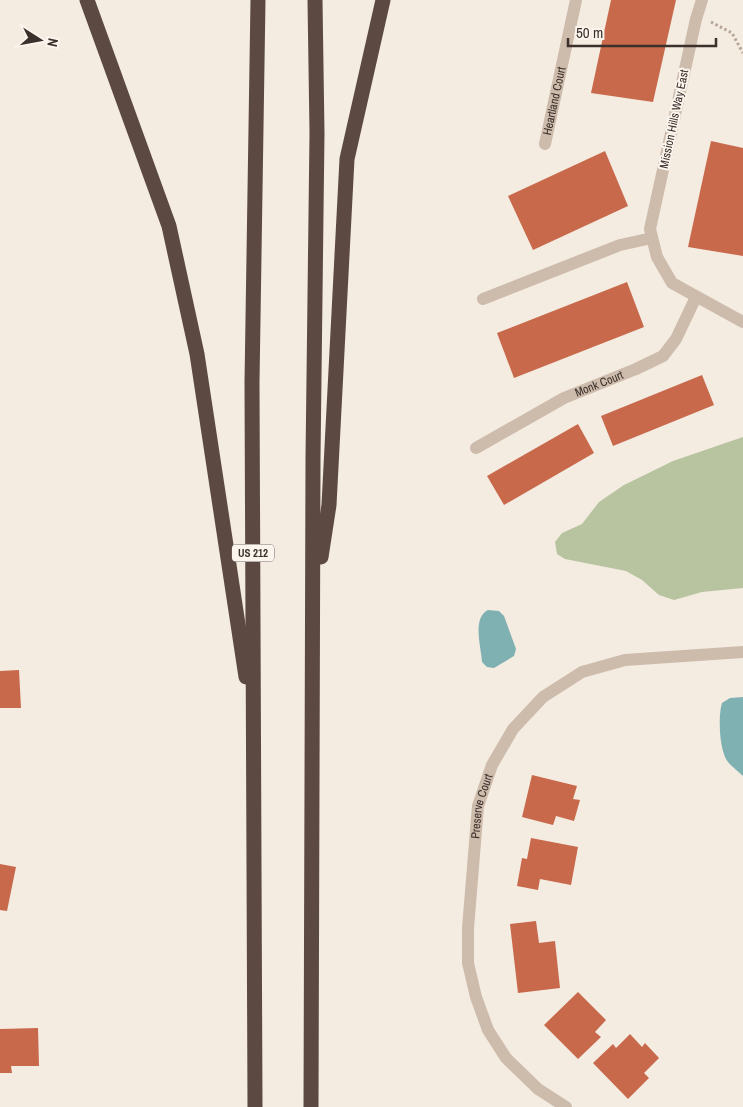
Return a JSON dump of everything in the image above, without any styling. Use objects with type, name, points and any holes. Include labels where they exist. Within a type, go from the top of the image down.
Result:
[{"type":"highway","points":[[88,0],[169,226],[197,354],[254,730]]},
{"type":"highway","name":"US 212","points":[[255,1107],[252,383],[258,0]]},
{"type":"highway","points":[[311,1107],[317,133],[315,0]]},
{"type":"highway","points":[[313,603],[329,504],[347,159],[383,0]]},
{"type":"street","name":"Heartland Court","points":[[545,144],[576,0]]},
{"type":"street","name":"Mission Hills Way East","points":[[702,0],[696,19],[650,229],[656,257],[672,283],[743,322]]},
{"type":"street","points":[[483,299],[620,245],[652,238]]},
{"type":"street","name":"Monk Court","points":[[476,448],[564,398],[663,356],[676,339],[696,297]]},
{"type":"street","name":"Preserve Court","points":[[566,1107],[538,1089],[506,1058],[488,1030],[476,997],[468,963],[468,928],[478,806],[492,765],[514,729],[543,697],[582,672],[625,660],[743,652]]},
{"type":"path","points":[[696,19],[715,24],[732,33],[743,53]]},
{"type":"green space","points":[[743,437],[743,588],[702,592],[674,600],[659,595],[642,580],[626,571],[565,559],[557,554],[555,542],[562,533],[582,524],[599,502],[624,485],[673,461]]},
{"type":"water","points":[[488,610],[499,611],[504,616],[516,649],[514,656],[494,668],[487,667],[482,662],[479,641],[480,619]]},
{"type":"water","points":[[743,697],[743,776],[725,757],[721,742],[720,724],[722,703],[730,698]]},
{"type":"building","points":[[611,0],[676,0],[653,102],[591,93]]},
{"type":"building","points":[[711,141],[743,148],[743,256],[688,247]]},
{"type":"building","points":[[605,151],[628,206],[533,250],[508,196]]},
{"type":"building","points":[[627,282],[644,327],[514,378],[497,333]]},
{"type":"building","points":[[702,375],[714,405],[613,446],[601,416]]},
{"type":"building","points":[[578,424],[594,453],[504,505],[487,476]]},
{"type":"building","points":[[19,670],[21,708],[0,708],[0,671]]},
{"type":"building","points":[[532,775],[577,786],[573,799],[580,800],[574,821],[556,816],[553,825],[522,817]]},
{"type":"building","points":[[531,838],[578,847],[571,885],[540,879],[538,890],[517,886],[522,858],[527,859]]},
{"type":"building","points":[[0,864],[16,867],[7,911],[0,910]]},
{"type":"building","points":[[536,921],[539,943],[555,941],[560,988],[518,993],[510,924]]},
{"type":"building","points":[[578,992],[606,1020],[595,1032],[601,1037],[578,1059],[544,1025]]},
{"type":"building","points":[[38,1028],[39,1066],[11,1066],[12,1073],[0,1073],[0,1029]]},
{"type":"building","points":[[630,1034],[642,1047],[645,1043],[659,1058],[644,1073],[649,1078],[628,1099],[593,1063],[613,1044],[616,1048]]}]
